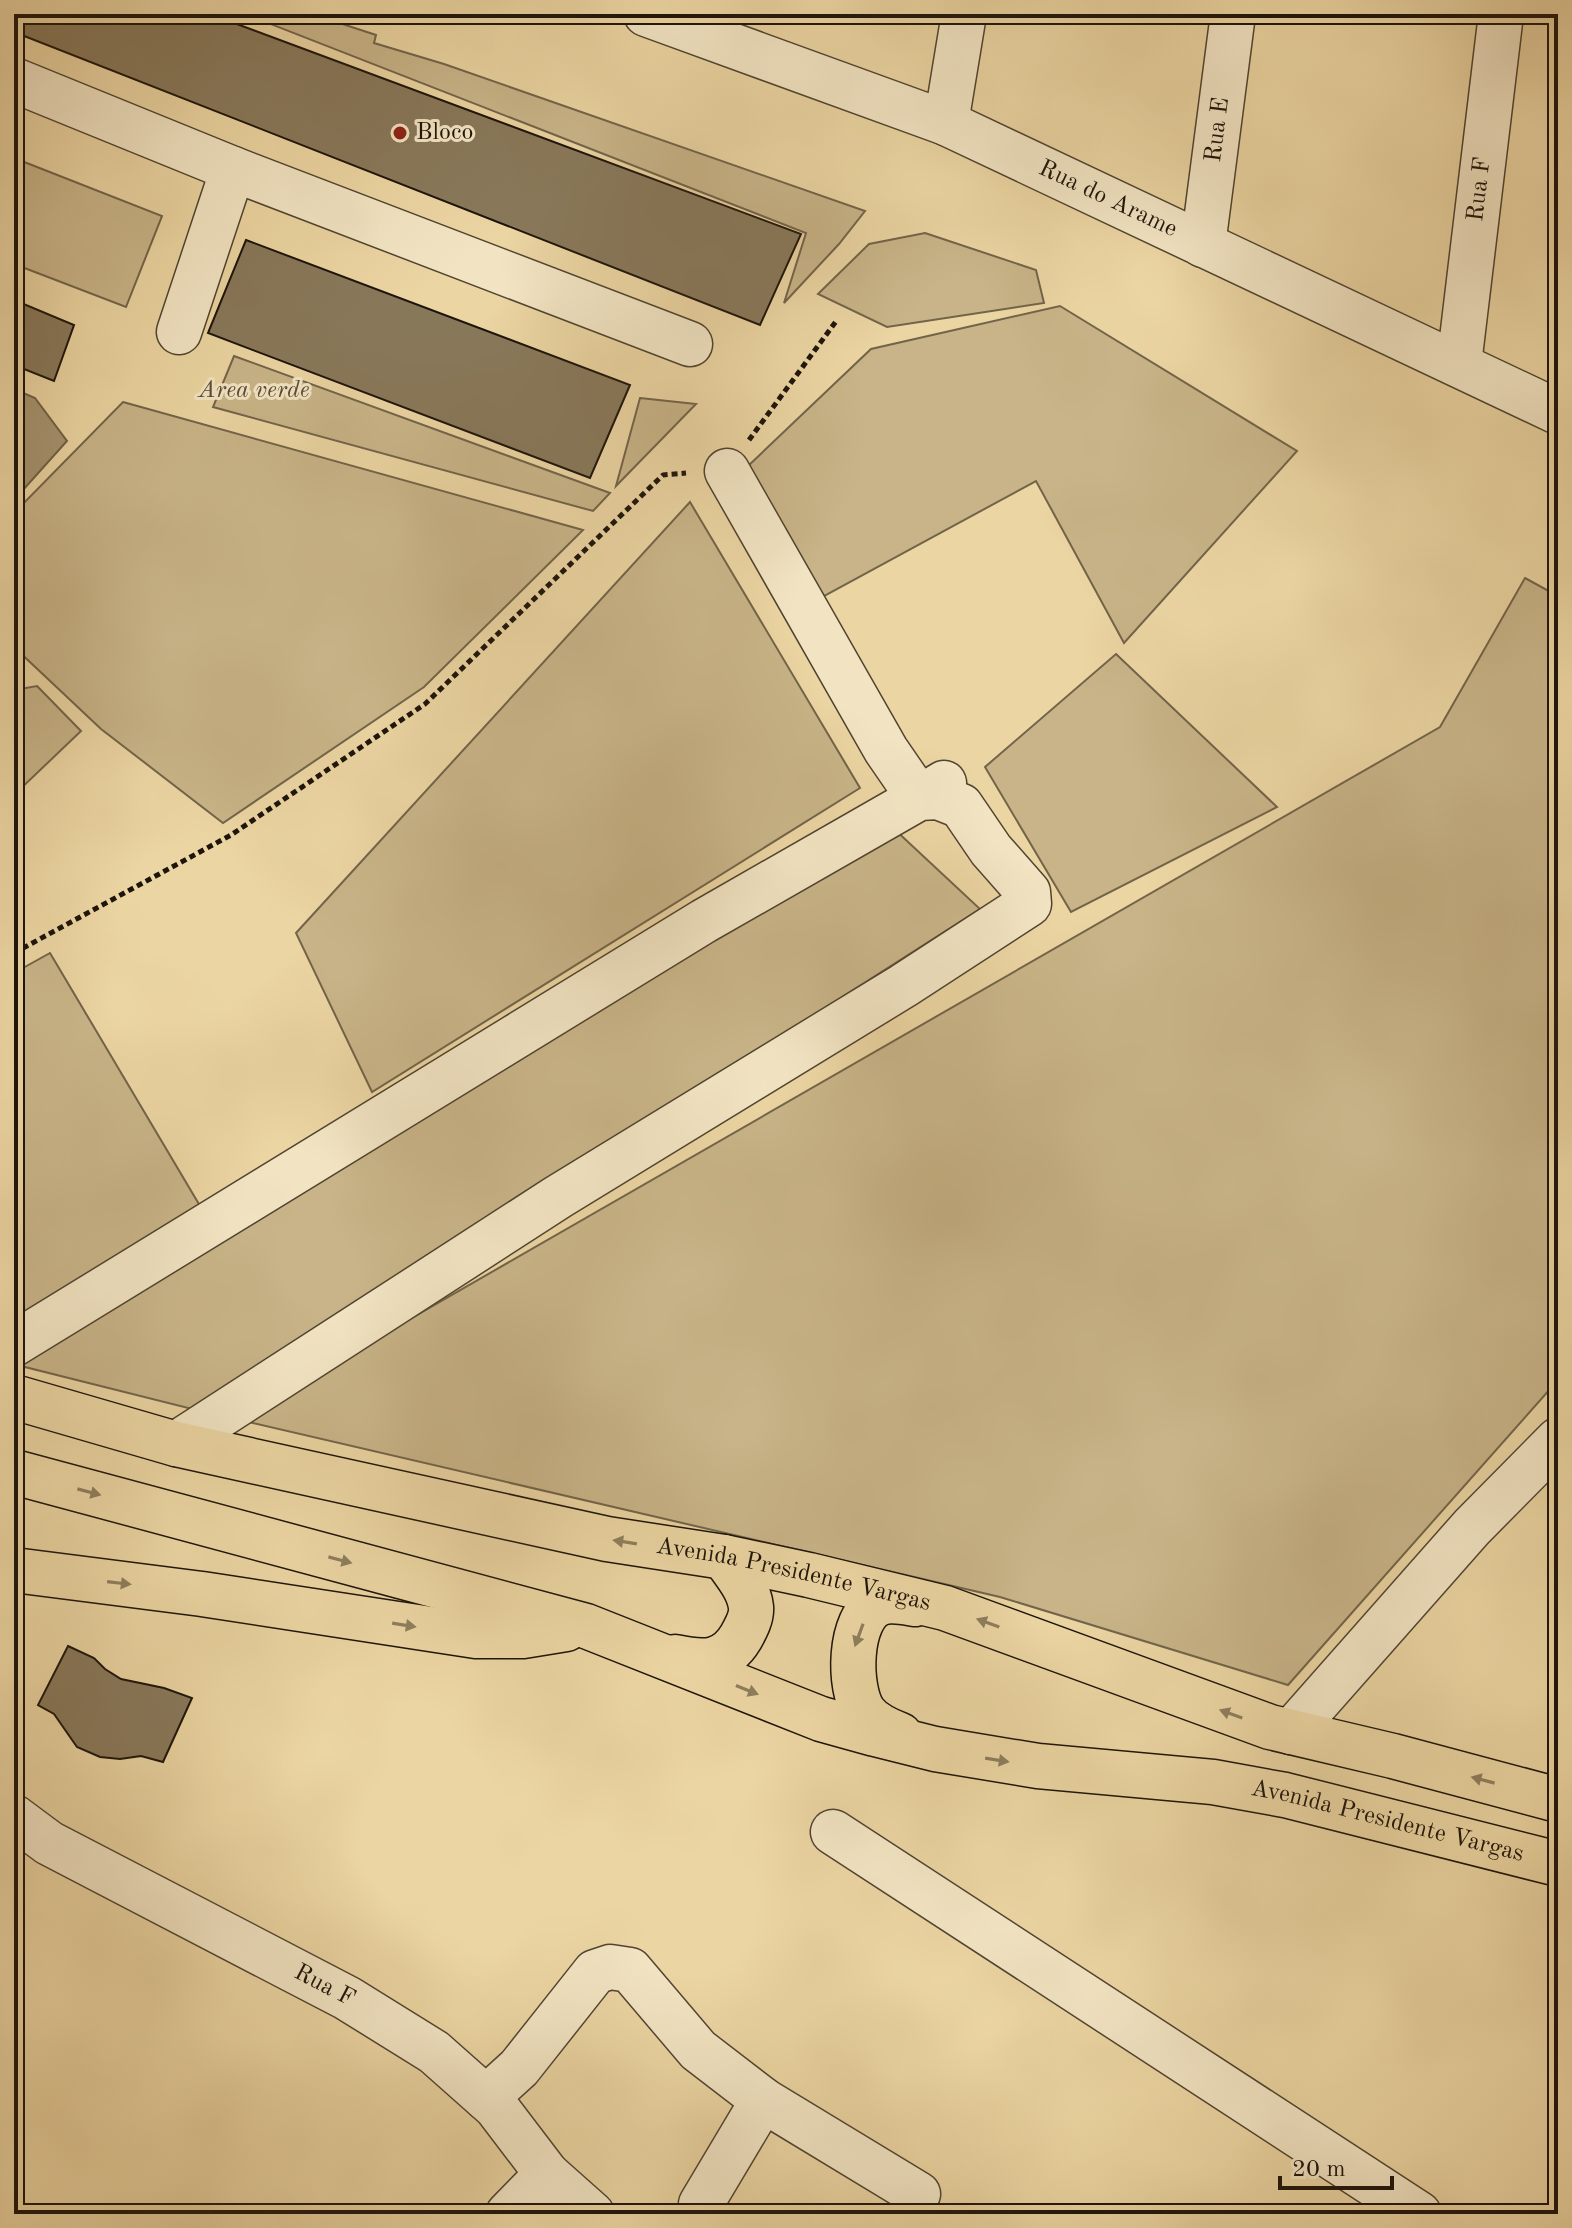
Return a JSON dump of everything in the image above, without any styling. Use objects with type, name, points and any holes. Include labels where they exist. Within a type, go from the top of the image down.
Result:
[{"type":"main road","name":"Avenida Presidente Vargas","points":[[14,1397],[176,1444],[607,1539],[724,1557],[945,1608],[1270,1727],[1558,1800]]},
{"type":"main road","name":"Avenida Presidente Vargas","points":[[14,1472],[586,1626],[821,1719],[935,1749],[1038,1766],[1213,1782],[1285,1795],[1558,1864]]},
{"type":"main road","points":[[649,1651],[693,1661],[716,1659],[732,1652],[747,1626],[752,1609],[745,1587],[724,1557]]},
{"type":"main road","points":[[14,1570],[202,1594],[476,1636],[523,1636],[586,1626]]},
{"type":"main road","points":[[935,1749],[882,1728],[865,1714],[855,1694],[852,1669],[860,1628],[870,1610],[879,1603],[897,1601],[945,1608]]},
{"type":"street","points":[[946,123],[964,14]]},
{"type":"street","name":"Rua E","points":[[1203,245],[1233,14]]},
{"type":"street","name":"Rua F","points":[[1459,364],[1501,14]]},
{"type":"street","name":"Rua do Arame","points":[[670,18],[946,123],[1558,412]]},
{"type":"street","points":[[14,80],[233,169],[690,344]]},
{"type":"street","points":[[179,332],[233,169]]},
{"type":"street","points":[[727,471],[886,750],[919,798]]},
{"type":"street","points":[[14,1344],[704,921],[919,798],[938,797],[961,806],[991,850],[1028,892],[1029,904],[903,986],[558,1197],[176,1444]]},
{"type":"street","points":[[1291,1732],[1472,1527],[1558,1440]]},
{"type":"street","name":"Rua F","points":[[14,1817],[49,1843],[347,1998],[434,2052],[496,2107],[547,2174],[592,2214]]},
{"type":"street","points":[[833,1832],[1419,2214]]},
{"type":"street","points":[[486,2098],[519,2068],[595,1972],[610,1967],[630,1970],[698,2050],[763,2100],[918,2194]]},
{"type":"street","points":[[701,2204],[763,2100]]},
{"type":"street","points":[[508,2214],[547,2174]]},
{"type":"path","points":[[14,953],[231,835],[425,704],[663,475],[727,471],[837,320]]},
{"type":"green space","points":[[245,14],[312,14],[376,35],[374,43],[444,64],[865,211],[784,303],[806,233]]},
{"type":"green space","points":[[14,158],[162,216],[126,307],[14,264]]},
{"type":"green space","points":[[925,233],[1036,270],[1044,303],[887,327],[818,294],[869,244]]},
{"type":"green space","points":[[1060,306],[1297,451],[1124,643],[1036,481],[817,600],[747,467],[871,349]]},
{"type":"green space","name":"Area verde","points":[[234,356],[610,493],[593,511],[213,407]]},
{"type":"green space","points":[[640,398],[696,404],[616,486]]},
{"type":"green space","points":[[123,402],[583,530],[424,687],[223,823],[101,729],[14,647],[14,513]]},
{"type":"green space","points":[[690,502],[860,788],[372,1092],[296,933]]},
{"type":"green space","points":[[1525,578],[1558,596],[1558,1380],[1288,1685],[1000,1597],[236,1419],[1440,727]]},
{"type":"green space","points":[[1116,654],[1277,807],[1071,912],[985,767]]},
{"type":"green space","points":[[37,686],[81,731],[14,795],[14,690]]},
{"type":"green space","points":[[892,827],[980,909],[196,1410],[17,1365]]},
{"type":"green space","points":[[50,953],[203,1211],[14,1323],[14,973]]},
{"type":"shaded area","points":[[14,389],[35,398],[67,441],[23,490],[14,480]]},
{"type":"building","name":"Bloco","points":[[14,14],[210,14],[801,234],[760,325],[14,32]]},
{"type":"building","points":[[246,240],[630,385],[590,478],[208,333]]},
{"type":"building","points":[[14,300],[74,325],[54,381],[14,365]]},
{"type":"building","points":[[68,1646],[94,1658],[121,1679],[164,1688],[192,1698],[163,1762],[141,1756],[120,1759],[100,1757],[77,1747],[54,1714],[38,1705]]},
{"type":"place","name":"Bloco","points":[[400,133]]}]
